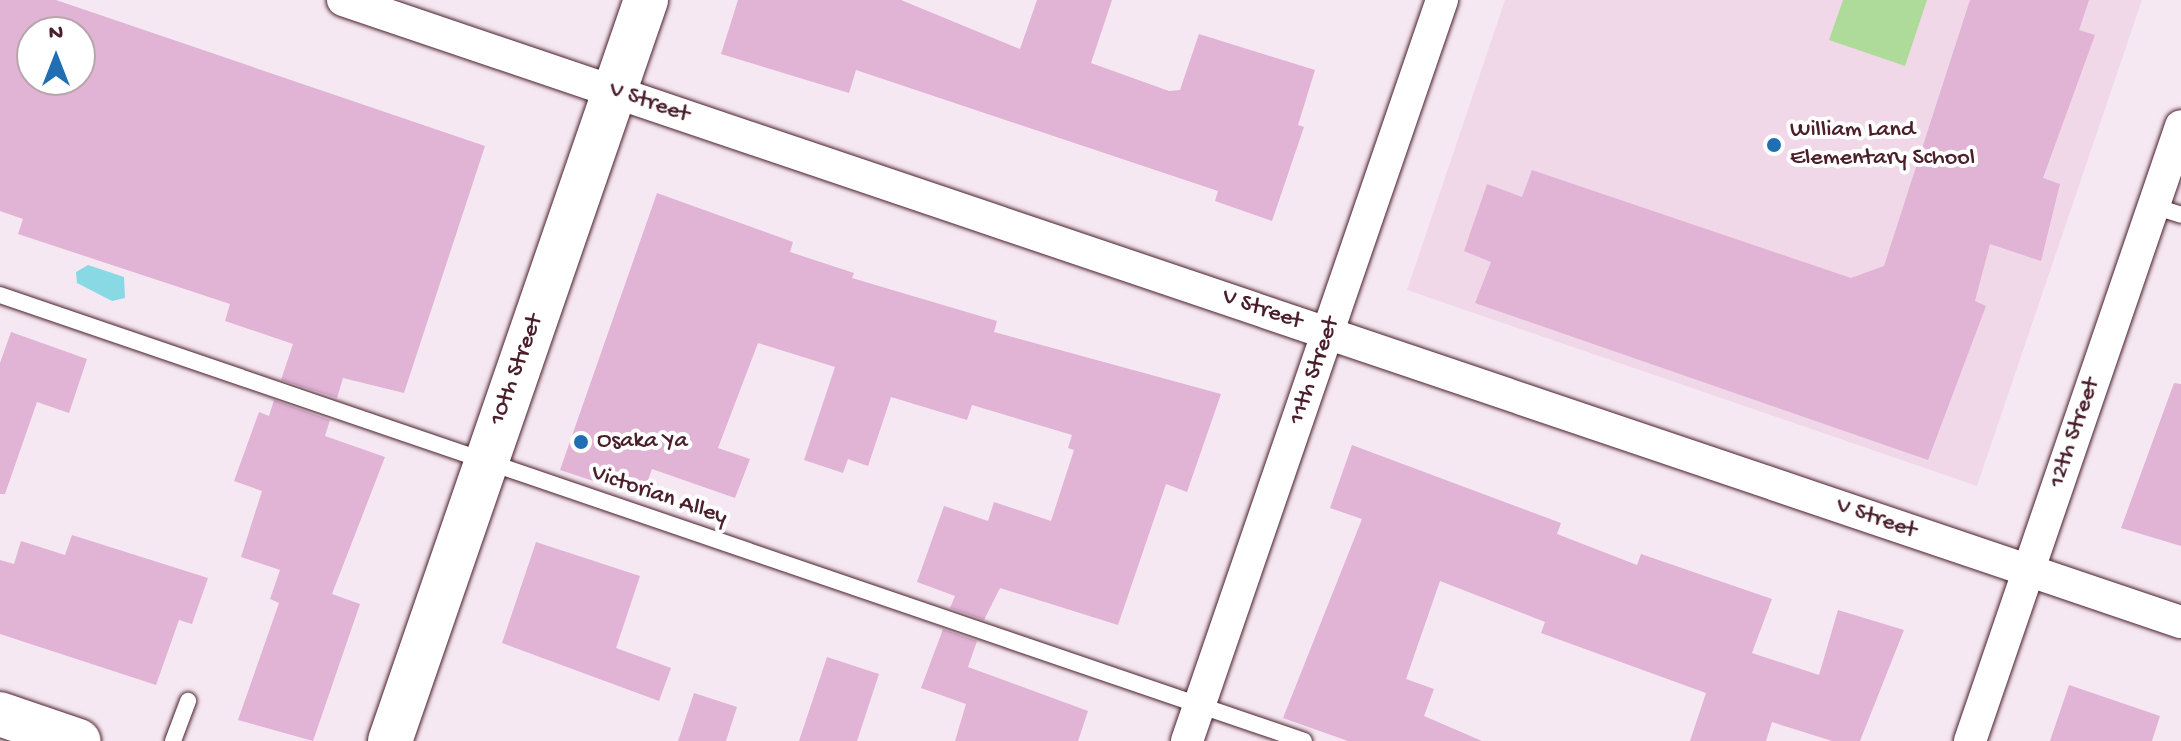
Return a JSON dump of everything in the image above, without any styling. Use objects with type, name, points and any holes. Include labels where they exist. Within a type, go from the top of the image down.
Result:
[{"type":"street","name":"V Street","points":[[343,0],[2181,622]]},
{"type":"street","name":"10th Street","points":[[390,741],[646,0]]},
{"type":"street","name":"11th Street","points":[[1187,741],[1442,0]]},
{"type":"street","name":"12th Street","points":[[1970,741],[2028,570],[2167,211],[2181,126]]},
{"type":"street","points":[[0,714],[79,741]]},
{"type":"lane","name":"Victorian Alley","points":[[0,295],[1304,741]]},
{"type":"lane","points":[[173,741],[188,701]]},
{"type":"shaded area","name":"William Land Elementary School","points":[[1505,0],[2142,0],[1977,486],[1407,290]]},
{"type":"green space","points":[[1843,0],[1927,0],[1905,66],[1829,40]]},
{"type":"water","points":[[88,265],[124,277],[125,298],[112,301],[77,283],[76,272]]},
{"type":"building","points":[[0,0],[56,0],[485,146],[404,393],[343,378],[337,398],[281,380],[293,344],[225,321],[230,304],[18,234],[23,219],[0,211]]},
{"type":"building","points":[[738,0],[901,0],[1020,49],[1037,0],[1112,0],[1091,63],[1169,91],[1180,90],[1199,34],[1315,70],[1298,125],[1304,127],[1272,221],[1215,201],[1218,191],[856,70],[849,93],[721,54]]},
{"type":"building","points":[[1970,0],[2089,0],[2079,30],[2095,35],[2043,178],[2060,184],[2041,261],[1990,244],[1975,301],[1986,306],[1928,460],[1475,303],[1491,262],[1464,251],[1487,184],[1522,197],[1532,170],[1851,278],[1884,266]]},
{"type":"building","points":[[657,193],[793,242],[790,252],[854,273],[852,278],[997,321],[994,332],[1221,394],[1187,492],[1166,484],[1118,625],[1000,588],[984,620],[950,608],[955,596],[917,582],[944,506],[988,521],[994,502],[1051,521],[1074,450],[1068,448],[1072,435],[972,405],[967,420],[891,397],[868,466],[848,459],[843,473],[804,460],[835,367],[758,343],[718,448],[750,459],[735,498],[652,469],[642,497],[560,470]]},
{"type":"building","points":[[11,332],[87,359],[69,413],[37,402],[5,494],[0,494],[0,363]]},
{"type":"building","points":[[2174,383],[2181,384],[2181,546],[2121,528]]},
{"type":"building","points":[[274,400],[330,420],[325,436],[385,457],[332,594],[360,604],[313,741],[238,720],[279,603],[270,599],[280,570],[241,557],[262,491],[234,481],[259,412],[269,416]]},
{"type":"building","points":[[1352,445],[1561,523],[1557,534],[1637,565],[1641,554],[1772,599],[1752,653],[1819,675],[1838,610],[1904,630],[1860,741],[1832,741],[1772,722],[1766,741],[1690,741],[1706,693],[1541,633],[1545,622],[1440,581],[1406,679],[1434,689],[1424,716],[1482,741],[1348,741],[1283,718],[1362,519],[1330,508]]},
{"type":"building","points":[[72,535],[208,578],[192,624],[179,620],[156,685],[0,634],[0,560],[14,564],[21,541],[65,555]]},
{"type":"building","points":[[536,542],[640,576],[616,648],[671,668],[659,701],[502,643]]},
{"type":"building","points":[[943,629],[977,641],[968,667],[1088,711],[1078,741],[955,741],[966,704],[921,688]]},
{"type":"building","points":[[827,657],[879,674],[857,741],[799,741]]},
{"type":"building","points":[[2069,685],[2160,716],[2152,741],[2050,741]]},
{"type":"building","points":[[694,693],[737,707],[726,741],[678,741]]},
{"type":"place","name":"William Land Elementary School","points":[[1774,145]]},
{"type":"place","name":"Osaka Ya","points":[[581,442]]}]
